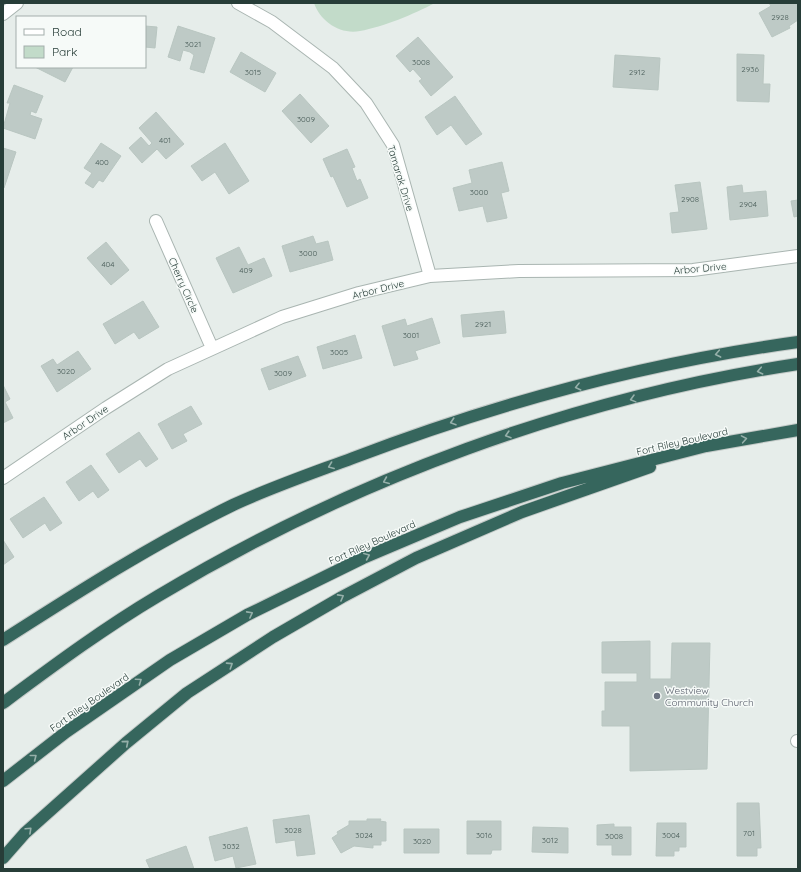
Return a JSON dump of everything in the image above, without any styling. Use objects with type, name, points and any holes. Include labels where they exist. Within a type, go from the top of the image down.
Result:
[{"type":"highway","points":[[3,640],[116,568],[234,505],[405,438],[503,405],[665,364],[733,351],[798,342]]},
{"type":"highway","points":[[3,703],[48,670],[157,596],[326,506],[406,472],[502,436],[585,411],[658,392],[766,369],[798,364]]},
{"type":"highway","name":"Fort Riley Boulevard","points":[[3,781],[66,732],[170,660],[247,615],[363,558],[460,517],[562,483],[706,446],[798,430]]},
{"type":"highway","points":[[3,858],[31,828],[126,743],[187,693],[273,637],[342,597],[416,558],[522,512],[607,484],[706,446]]},
{"type":"street","points":[[3,14],[17,3]]},
{"type":"street","name":"Tamarak Drive","points":[[238,3],[272,22],[333,68],[366,104],[393,145],[430,276]]},
{"type":"street","name":"Cherry Circle","points":[[156,221],[212,348]]},
{"type":"street","name":"Arbor Drive","points":[[3,478],[106,408],[168,369],[282,317],[359,293],[430,276],[519,271],[693,270],[798,256]]},
{"type":"green space","points":[[314,3],[435,3],[408,16],[369,29],[353,32],[338,29],[326,21],[317,10]]},
{"type":"building","points":[[769,3],[798,3],[798,20],[789,26],[790,28],[772,37],[759,13],[771,6]]},
{"type":"building","points":[[146,26],[157,27],[155,48],[146,47]]},
{"type":"building","points":[[178,26],[215,38],[204,73],[190,69],[194,55],[190,52],[183,50],[180,61],[168,57]]},
{"type":"building","points":[[418,37],[453,77],[431,96],[419,81],[422,79],[413,69],[410,72],[396,56]]},
{"type":"building","points":[[241,52],[276,73],[265,92],[230,72]]},
{"type":"building","points":[[737,54],[764,55],[763,84],[770,84],[769,102],[737,101]]},
{"type":"building","points":[[615,55],[660,58],[658,90],[613,87]]},
{"type":"building","points":[[37,68],[72,68],[65,82]]},
{"type":"building","points":[[14,85],[43,96],[36,113],[31,111],[30,115],[42,119],[35,139],[3,128],[10,103],[7,103]]},
{"type":"building","points":[[300,94],[329,126],[311,143],[282,111]]},
{"type":"building","points":[[455,96],[482,134],[466,145],[451,125],[437,135],[425,117]]},
{"type":"building","points":[[156,112],[184,144],[166,159],[157,149],[142,163],[129,148],[141,137],[149,146],[152,143],[139,128]]},
{"type":"building","points":[[101,143],[121,156],[103,182],[99,180],[93,188],[85,183],[92,173],[84,168]]},
{"type":"building","points":[[225,143],[249,181],[229,194],[215,172],[202,181],[191,166]]},
{"type":"building","points":[[3,148],[16,152],[4,188],[3,187]]},
{"type":"building","points":[[347,149],[355,167],[352,168],[357,181],[360,179],[368,198],[347,207],[333,176],[331,177],[323,159]]},
{"type":"building","points":[[502,162],[509,191],[501,193],[507,218],[487,222],[483,206],[459,211],[453,188],[472,183],[469,170]]},
{"type":"building","points":[[700,182],[707,229],[672,233],[670,213],[679,212],[675,185]]},
{"type":"building","points":[[742,185],[743,193],[766,191],[768,216],[730,220],[727,187]]},
{"type":"building","points":[[798,200],[798,216],[794,217],[791,201]]},
{"type":"building","points":[[313,236],[316,244],[328,241],[333,260],[290,272],[282,246]]},
{"type":"building","points":[[106,242],[129,270],[111,285],[87,258]]},
{"type":"building","points":[[239,247],[248,265],[264,258],[272,276],[233,293],[216,258]]},
{"type":"building","points":[[143,301],[159,327],[139,339],[134,332],[115,344],[103,324]]},
{"type":"building","points":[[504,311],[506,333],[463,337],[461,315]]},
{"type":"building","points":[[432,318],[440,343],[415,351],[418,359],[394,366],[382,326],[405,319],[407,326]]},
{"type":"building","points":[[355,335],[362,358],[323,369],[317,347]]},
{"type":"building","points":[[78,351],[91,369],[57,392],[41,366],[53,359],[57,365]]},
{"type":"building","points":[[298,356],[306,376],[269,390],[261,369]]},
{"type":"building","points":[[3,385],[10,399],[5,402],[13,418],[3,423]]},
{"type":"building","points":[[191,406],[202,424],[183,434],[187,441],[172,449],[158,424]]},
{"type":"building","points":[[139,432],[158,459],[146,467],[140,459],[119,473],[106,454]]},
{"type":"building","points":[[91,465],[109,490],[98,498],[93,491],[79,501],[66,482]]},
{"type":"building","points":[[44,497],[62,523],[50,531],[45,523],[23,538],[10,519]]},
{"type":"building","points":[[3,540],[14,557],[3,565]]},
{"type":"building","name":"Westview Community Church","points":[[650,641],[650,679],[671,679],[672,643],[710,643],[707,769],[630,771],[630,726],[602,726],[602,711],[605,711],[605,682],[637,682],[637,673],[602,673],[602,642]]},
{"type":"building","points":[[737,803],[759,803],[761,848],[757,848],[757,856],[737,856]]},
{"type":"building","points":[[309,815],[315,854],[297,856],[295,840],[276,843],[273,820]]},
{"type":"building","points":[[367,819],[381,819],[380,821],[386,822],[386,841],[381,841],[381,845],[373,845],[373,848],[354,846],[341,853],[332,838],[338,834],[337,832],[349,825],[349,821],[367,821]]},
{"type":"building","points":[[467,821],[501,821],[501,850],[492,850],[491,854],[467,854]]},
{"type":"building","points":[[657,823],[686,823],[686,847],[679,847],[679,851],[674,851],[674,856],[656,856]]},
{"type":"building","points":[[614,824],[614,827],[631,827],[631,855],[612,855],[612,845],[597,845],[597,825]]},
{"type":"building","points":[[247,827],[256,864],[236,868],[233,856],[215,861],[209,837]]},
{"type":"building","points":[[533,827],[568,828],[568,853],[532,852]]},
{"type":"building","points":[[404,829],[439,829],[439,853],[404,853]]},
{"type":"building","points":[[186,846],[194,869],[150,869],[146,860]]},
{"type":"place","name":"Westview Community Church","points":[[657,696]]}]
